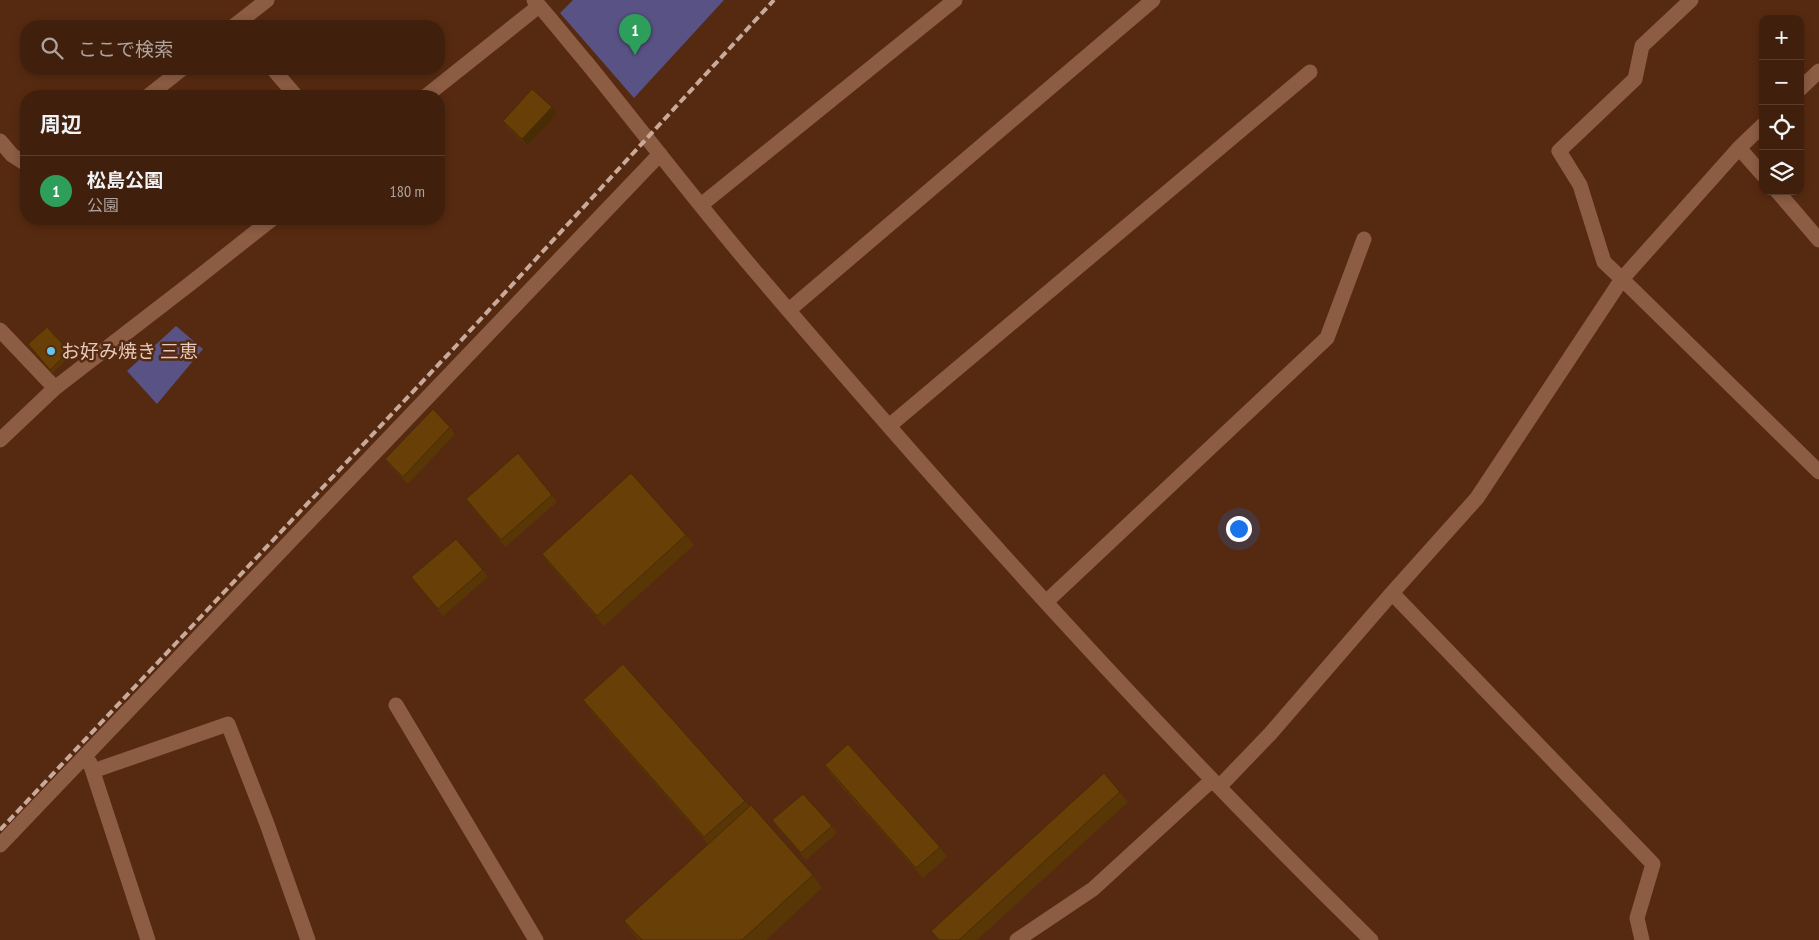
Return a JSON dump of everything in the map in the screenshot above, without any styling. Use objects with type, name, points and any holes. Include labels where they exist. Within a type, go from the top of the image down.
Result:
[{"type":"street","points":[[244,20],[267,0]]},
{"type":"street","points":[[701,205],[955,0]]},
{"type":"street","points":[[788,310],[1153,0]]},
{"type":"street","points":[[1691,0],[1642,46],[1635,79],[1559,151],[1580,185],[1604,262],[1819,472]]},
{"type":"street","points":[[433,90],[537,3],[788,310],[889,426],[1046,602],[1215,784],[1371,940]]},
{"type":"street","points":[[889,426],[1310,72]]},
{"type":"street","points":[[1804,85],[1819,72]]},
{"type":"street","points":[[156,90],[174,75]]},
{"type":"street","points":[[278,75],[291,90]]},
{"type":"street","points":[[1017,940],[1093,889],[1270,734],[1477,498],[1622,278],[1739,148],[1759,129]]},
{"type":"street","points":[[0,141],[12,155],[20,160]]},
{"type":"street","points":[[1739,148],[1759,170]]},
{"type":"street","points":[[0,844],[660,154]]},
{"type":"street","points":[[1780,195],[1819,240]]},
{"type":"street","points":[[0,440],[55,388],[265,225]]},
{"type":"street","points":[[1046,602],[1327,338],[1364,239]]},
{"type":"street","points":[[0,330],[55,388]]},
{"type":"street","points":[[1392,593],[1654,864],[1637,918],[1642,940]]},
{"type":"street","points":[[396,705],[536,940]]},
{"type":"street","points":[[93,771],[228,724],[267,824],[308,940]]},
{"type":"street","points":[[87,754],[148,940]]},
{"type":"shaded area","points":[[573,0],[724,0],[634,98],[560,13]]},
{"type":"shaded area","points":[[176,326],[203,349],[157,404],[127,371]]},
{"type":"building","points":[[532,89],[552,107],[522,139],[503,121]]},
{"type":"building","name":"お好み焼き 三恵","points":[[47,327],[69,351],[50,370],[28,344]]},
{"type":"building","points":[[433,409],[450,427],[403,477],[385,459]]},
{"type":"building","points":[[518,453],[552,495],[501,540],[466,499]]},
{"type":"building","points":[[631,473],[686,535],[597,616],[542,554]]},
{"type":"building","points":[[456,539],[483,570],[438,609],[411,577]]},
{"type":"building","points":[[623,664],[745,801],[704,837],[583,700]]},
{"type":"building","points":[[848,744],[940,847],[916,868],[825,765]]},
{"type":"building","points":[[1104,773],[1120,792],[959,940],[939,940],[931,931]]},
{"type":"building","points":[[803,794],[832,826],[801,853],[772,820]]},
{"type":"building","points":[[751,805],[813,875],[742,940],[642,940],[624,921]]},
{"type":"railway","points":[[0,830],[455,347],[774,0]]},
{"type":"place","name":"松島公園","points":[[635,55]]},
{"type":"place","name":"お好み焼き 三恵","points":[[51,351]]}]
